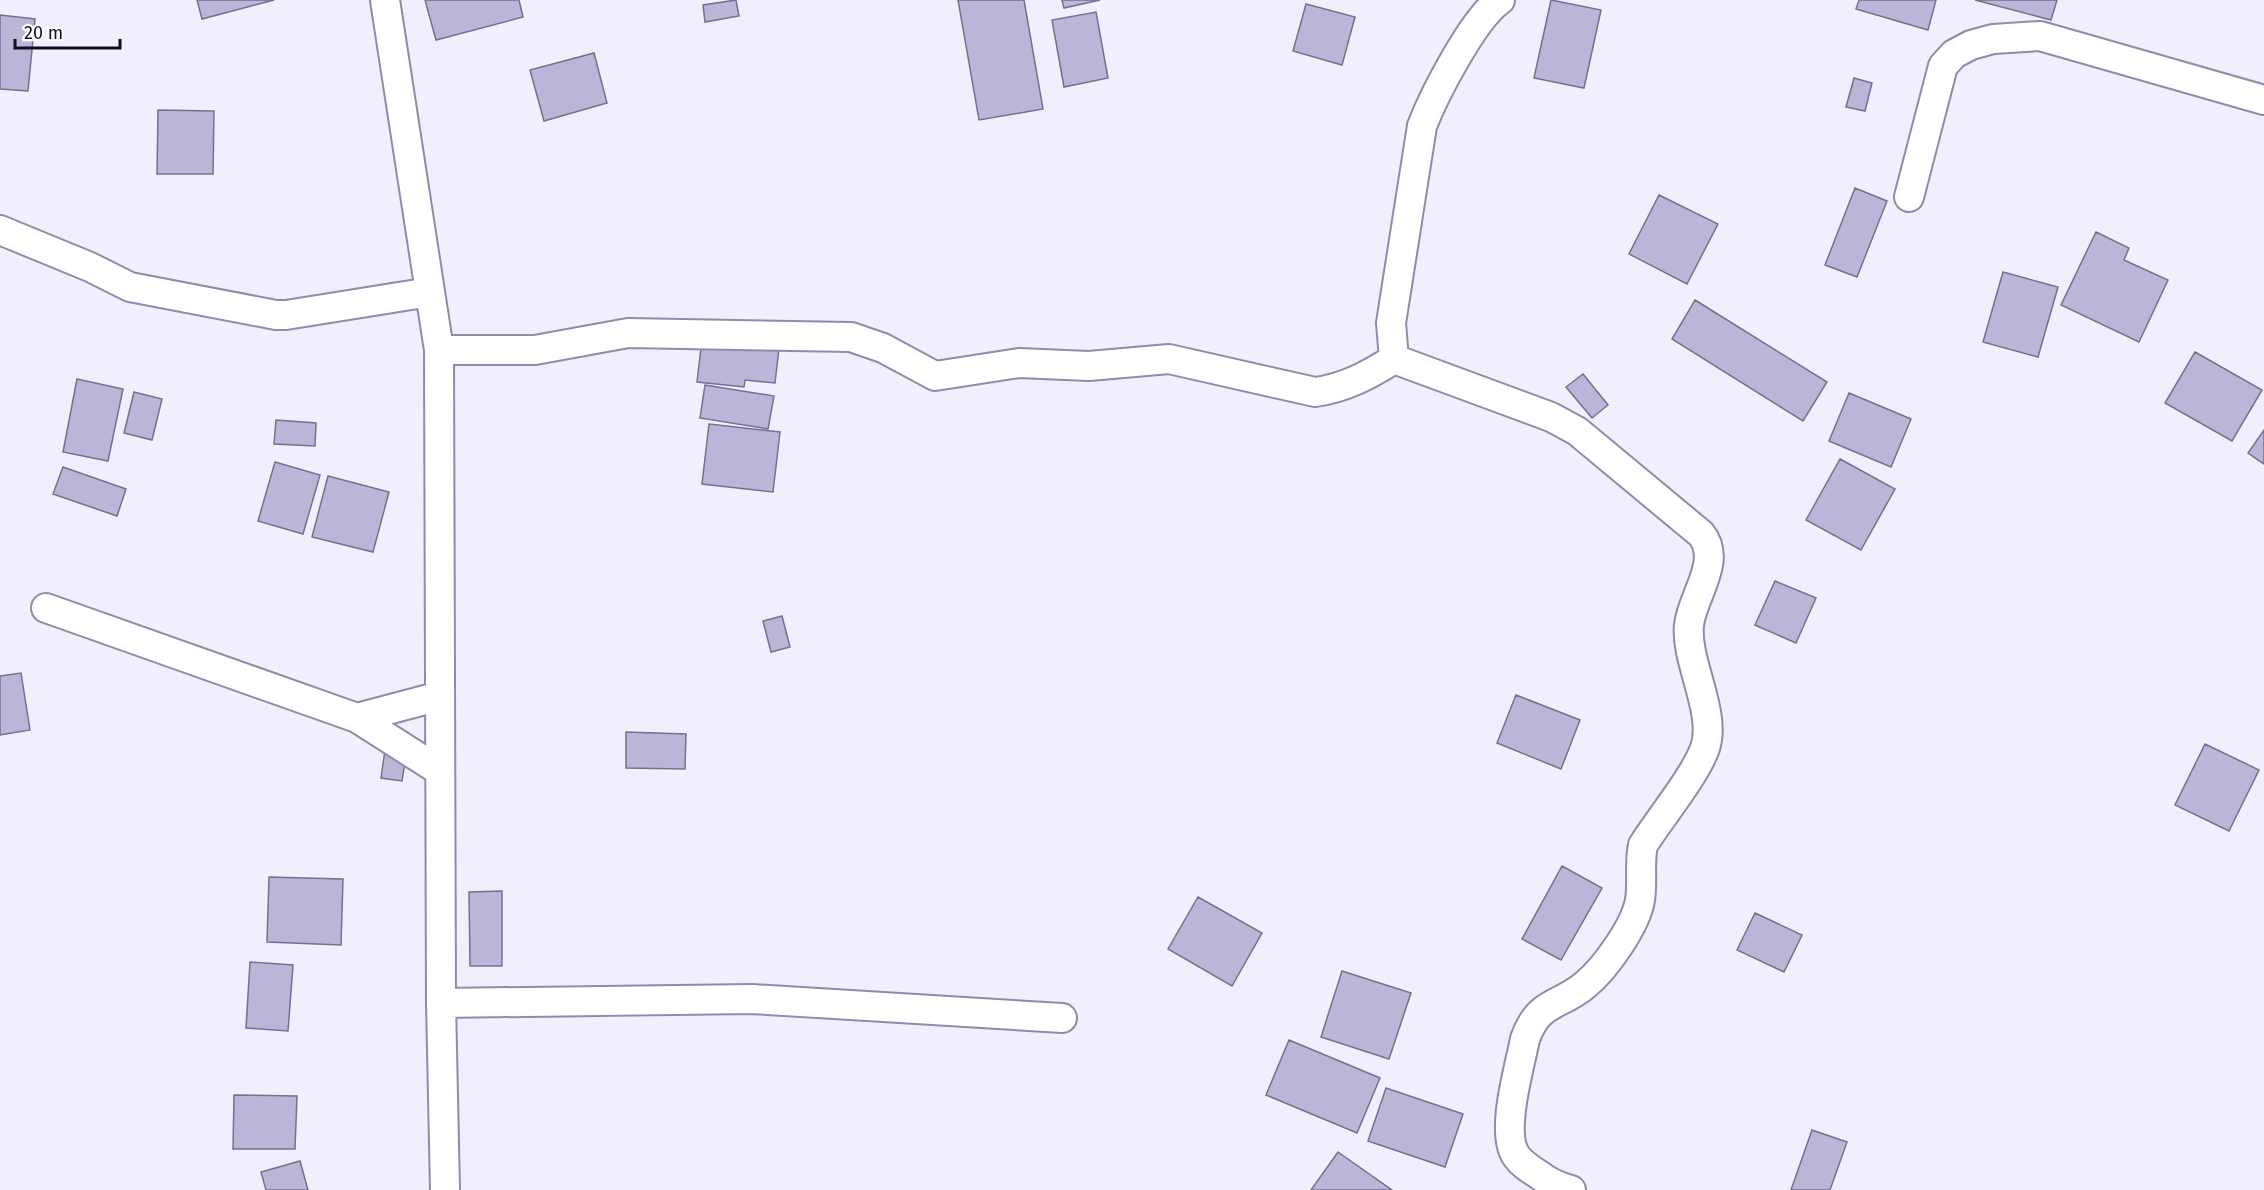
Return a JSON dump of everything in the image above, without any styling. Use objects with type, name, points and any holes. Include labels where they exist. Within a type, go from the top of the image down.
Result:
[{"type":"street","points":[[385,0],[439,350],[441,1003],[445,1190]]},
{"type":"street","points":[[1394,359],[1391,323],[1422,126],[1430,105],[1471,34],[1500,0]]},
{"type":"street","points":[[1909,197],[1943,66],[1954,54],[1971,45],[1993,39],[2040,36],[2264,100]]},
{"type":"street","points":[[0,230],[90,267],[130,287],[276,315],[430,292]]},
{"type":"street","points":[[439,350],[535,350],[628,333],[851,337],[883,348],[935,376],[1019,363],[1089,366],[1169,359],[1315,392],[1335,390],[1394,359],[1551,417],[1577,432],[1690,524],[1708,543],[1710,560],[1689,625],[1690,641],[1706,713],[1705,747],[1696,766],[1642,845],[1640,902],[1611,957],[1587,984],[1550,1004],[1537,1015],[1525,1039],[1510,1124],[1511,1142],[1516,1156],[1528,1167],[1559,1187],[1571,1190]]},
{"type":"street","points":[[46,608],[357,718],[440,771]]},
{"type":"street","points":[[357,718],[440,696]]},
{"type":"street","points":[[441,1003],[752,999],[1062,1018]]},
{"type":"building","points":[[197,0],[274,0],[202,19]]},
{"type":"building","points":[[425,0],[519,0],[523,17],[436,40]]},
{"type":"building","points":[[736,0],[739,16],[705,22],[703,5]]},
{"type":"building","points":[[958,0],[1024,0],[1043,109],[979,120]]},
{"type":"building","points":[[1062,0],[1100,0],[1064,8]]},
{"type":"building","points":[[1551,0],[1601,10],[1584,88],[1534,78]]},
{"type":"building","points":[[1859,0],[1936,0],[1928,30],[1856,9]]},
{"type":"building","points":[[1975,0],[2057,0],[2051,20]]},
{"type":"building","points":[[1306,4],[1355,17],[1342,65],[1293,51]]},
{"type":"building","points":[[1096,12],[1108,78],[1064,87],[1052,20]]},
{"type":"building","points":[[0,15],[35,19],[28,91],[0,89]]},
{"type":"building","points":[[594,53],[607,103],[544,121],[530,70]]},
{"type":"building","points":[[1854,78],[1872,83],[1865,111],[1846,107]]},
{"type":"building","points":[[158,110],[214,111],[213,174],[157,174]]},
{"type":"building","points":[[1855,188],[1887,201],[1857,277],[1825,265]]},
{"type":"building","points":[[1659,195],[1718,224],[1687,284],[1629,254]]},
{"type":"building","points":[[2096,232],[2129,248],[2124,260],[2168,280],[2139,342],[2061,305]]},
{"type":"building","points":[[2003,272],[2058,287],[2038,357],[1983,342]]},
{"type":"building","points":[[1695,300],[1827,382],[1803,421],[1672,339]]},
{"type":"building","points":[[703,331],[780,340],[775,383],[745,380],[744,387],[697,382]]},
{"type":"building","points":[[2195,352],[2262,390],[2232,441],[2165,403]]},
{"type":"building","points":[[1583,374],[1608,405],[1592,418],[1566,387]]},
{"type":"building","points":[[77,379],[123,389],[108,461],[63,452]]},
{"type":"building","points":[[705,385],[774,396],[768,429],[700,418]]},
{"type":"building","points":[[134,392],[162,399],[152,440],[124,433]]},
{"type":"building","points":[[1849,393],[1911,419],[1891,467],[1829,441]]},
{"type":"building","points":[[276,420],[316,423],[315,446],[274,444]]},
{"type":"building","points":[[709,424],[780,432],[773,492],[702,484]]},
{"type":"building","points":[[2264,430],[2264,464],[2248,453]]},
{"type":"building","points":[[1840,459],[1895,489],[1861,550],[1806,520]]},
{"type":"building","points":[[275,462],[320,475],[303,534],[258,521]]},
{"type":"building","points":[[63,467],[126,489],[117,516],[53,494]]},
{"type":"building","points":[[328,476],[389,492],[373,552],[312,537]]},
{"type":"building","points":[[1775,581],[1816,598],[1796,643],[1755,625]]},
{"type":"building","points":[[782,616],[790,647],[771,652],[763,621]]},
{"type":"building","points":[[21,673],[30,730],[0,735],[0,676]]},
{"type":"building","points":[[1516,695],[1580,720],[1561,769],[1497,743]]},
{"type":"building","points":[[626,732],[686,734],[685,769],[626,768]]},
{"type":"building","points":[[387,736],[409,739],[402,781],[381,778]]},
{"type":"building","points":[[2205,744],[2259,770],[2229,831],[2175,805]]},
{"type":"building","points":[[1562,866],[1602,888],[1561,960],[1522,939]]},
{"type":"building","points":[[269,877],[343,879],[341,945],[267,942]]},
{"type":"building","points":[[502,891],[502,966],[470,966],[469,892]]},
{"type":"building","points":[[1198,897],[1262,933],[1232,986],[1168,949]]},
{"type":"building","points":[[1755,913],[1802,935],[1784,972],[1737,950]]},
{"type":"building","points":[[250,962],[293,965],[288,1031],[246,1028]]},
{"type":"building","points":[[1342,971],[1411,993],[1389,1059],[1321,1037]]},
{"type":"building","points":[[1289,1040],[1380,1078],[1357,1133],[1266,1095]]},
{"type":"building","points":[[1386,1088],[1463,1114],[1445,1167],[1368,1141]]},
{"type":"building","points":[[234,1095],[297,1096],[295,1149],[233,1149]]},
{"type":"building","points":[[1812,1130],[1847,1142],[1830,1190],[1791,1190]]},
{"type":"building","points":[[1338,1152],[1392,1190],[1311,1190]]},
{"type":"building","points":[[300,1161],[308,1190],[266,1190],[261,1172]]}]
